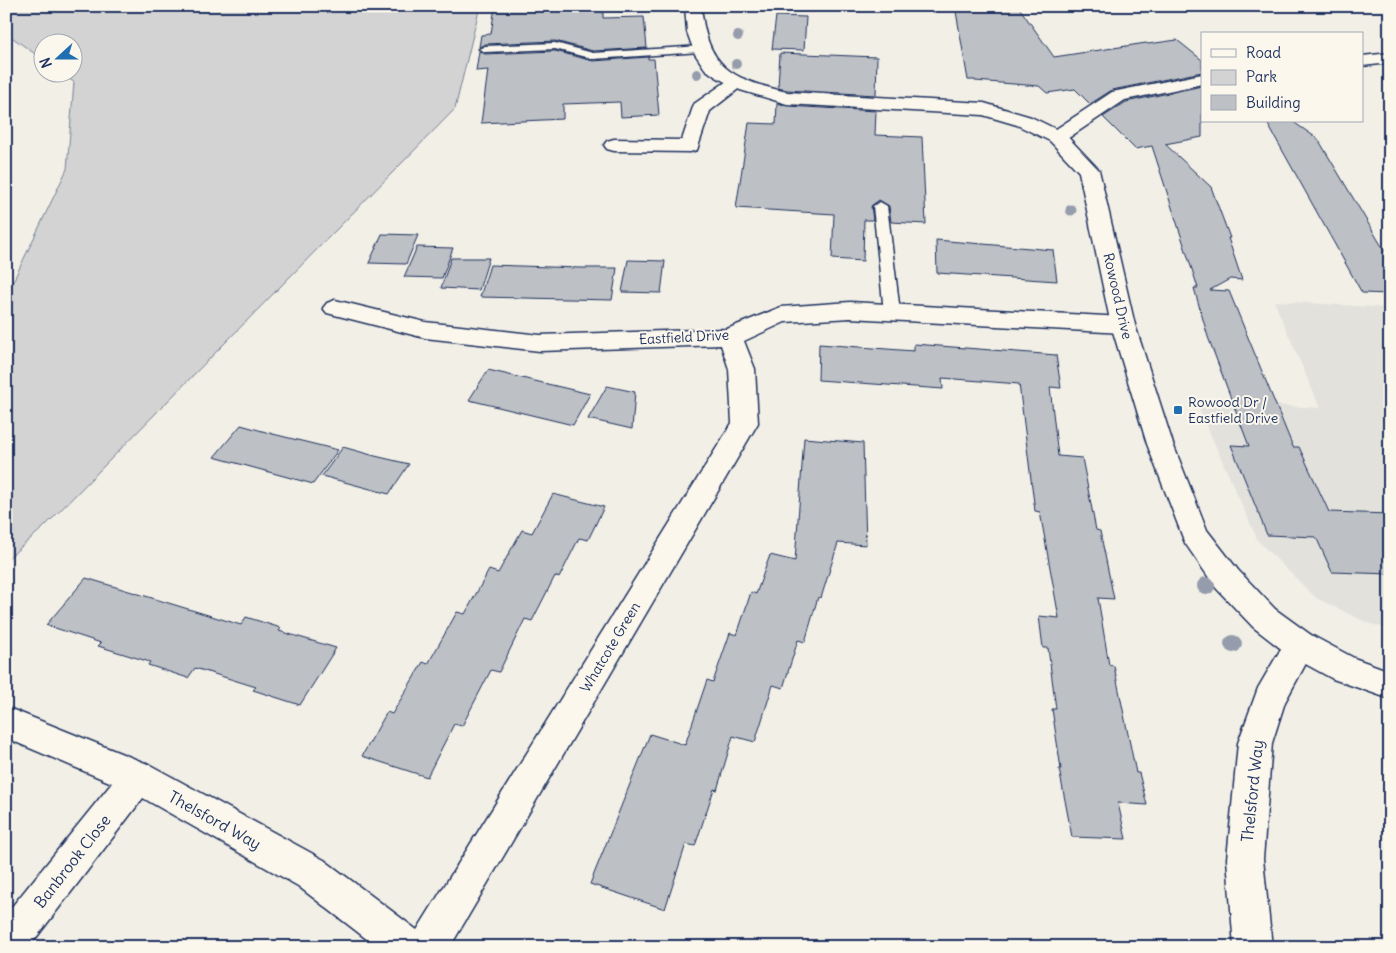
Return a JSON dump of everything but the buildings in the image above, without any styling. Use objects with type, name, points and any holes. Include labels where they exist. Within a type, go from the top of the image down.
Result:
[{"type":"street","name":"Rowood Drive","points":[[693,6],[698,41],[706,60],[718,71],[737,83],[760,92],[787,98],[984,109],[1024,120],[1057,138],[1089,170],[1123,325],[1160,444],[1195,535],[1227,579],[1264,618],[1300,645],[1344,669],[1390,685]]},
{"type":"street","points":[[1364,61],[1390,58]]},
{"type":"street","points":[[1057,138],[1119,96],[1201,79]]},
{"type":"street","points":[[614,145],[690,146],[701,108],[737,83]]},
{"type":"street","name":"Eastfield Drive","points":[[335,308],[425,330],[540,343],[730,337],[782,314],[850,310],[1123,325]]},
{"type":"street","name":"Whatcote Green","points":[[428,947],[745,423],[742,369],[730,337]]},
{"type":"street","name":"Thelsford Way","points":[[1253,947],[1245,859],[1255,743],[1270,698],[1300,645]]},
{"type":"street","name":"Thelsford Way","points":[[6,722],[138,777],[311,873],[408,947]]},
{"type":"street","name":"Banbrook Close","points":[[6,945],[138,777]]},
{"type":"lane","points":[[485,49],[555,46],[593,56],[701,49]]},
{"type":"lane","points":[[880,206],[892,312]]},
{"type":"shaded area","points":[[1274,301],[1390,308],[1390,630],[1368,623],[1316,598],[1258,541],[1195,400],[1320,408]]},
{"type":"green space","points":[[6,6],[480,6],[455,109],[44,527],[6,560],[6,296],[67,169],[74,82],[82,82],[82,32],[32,32],[32,52],[6,33]]},
{"type":"place","name":"Rowood Dr / Eastfield Drive","points":[[1178,410]]}]
